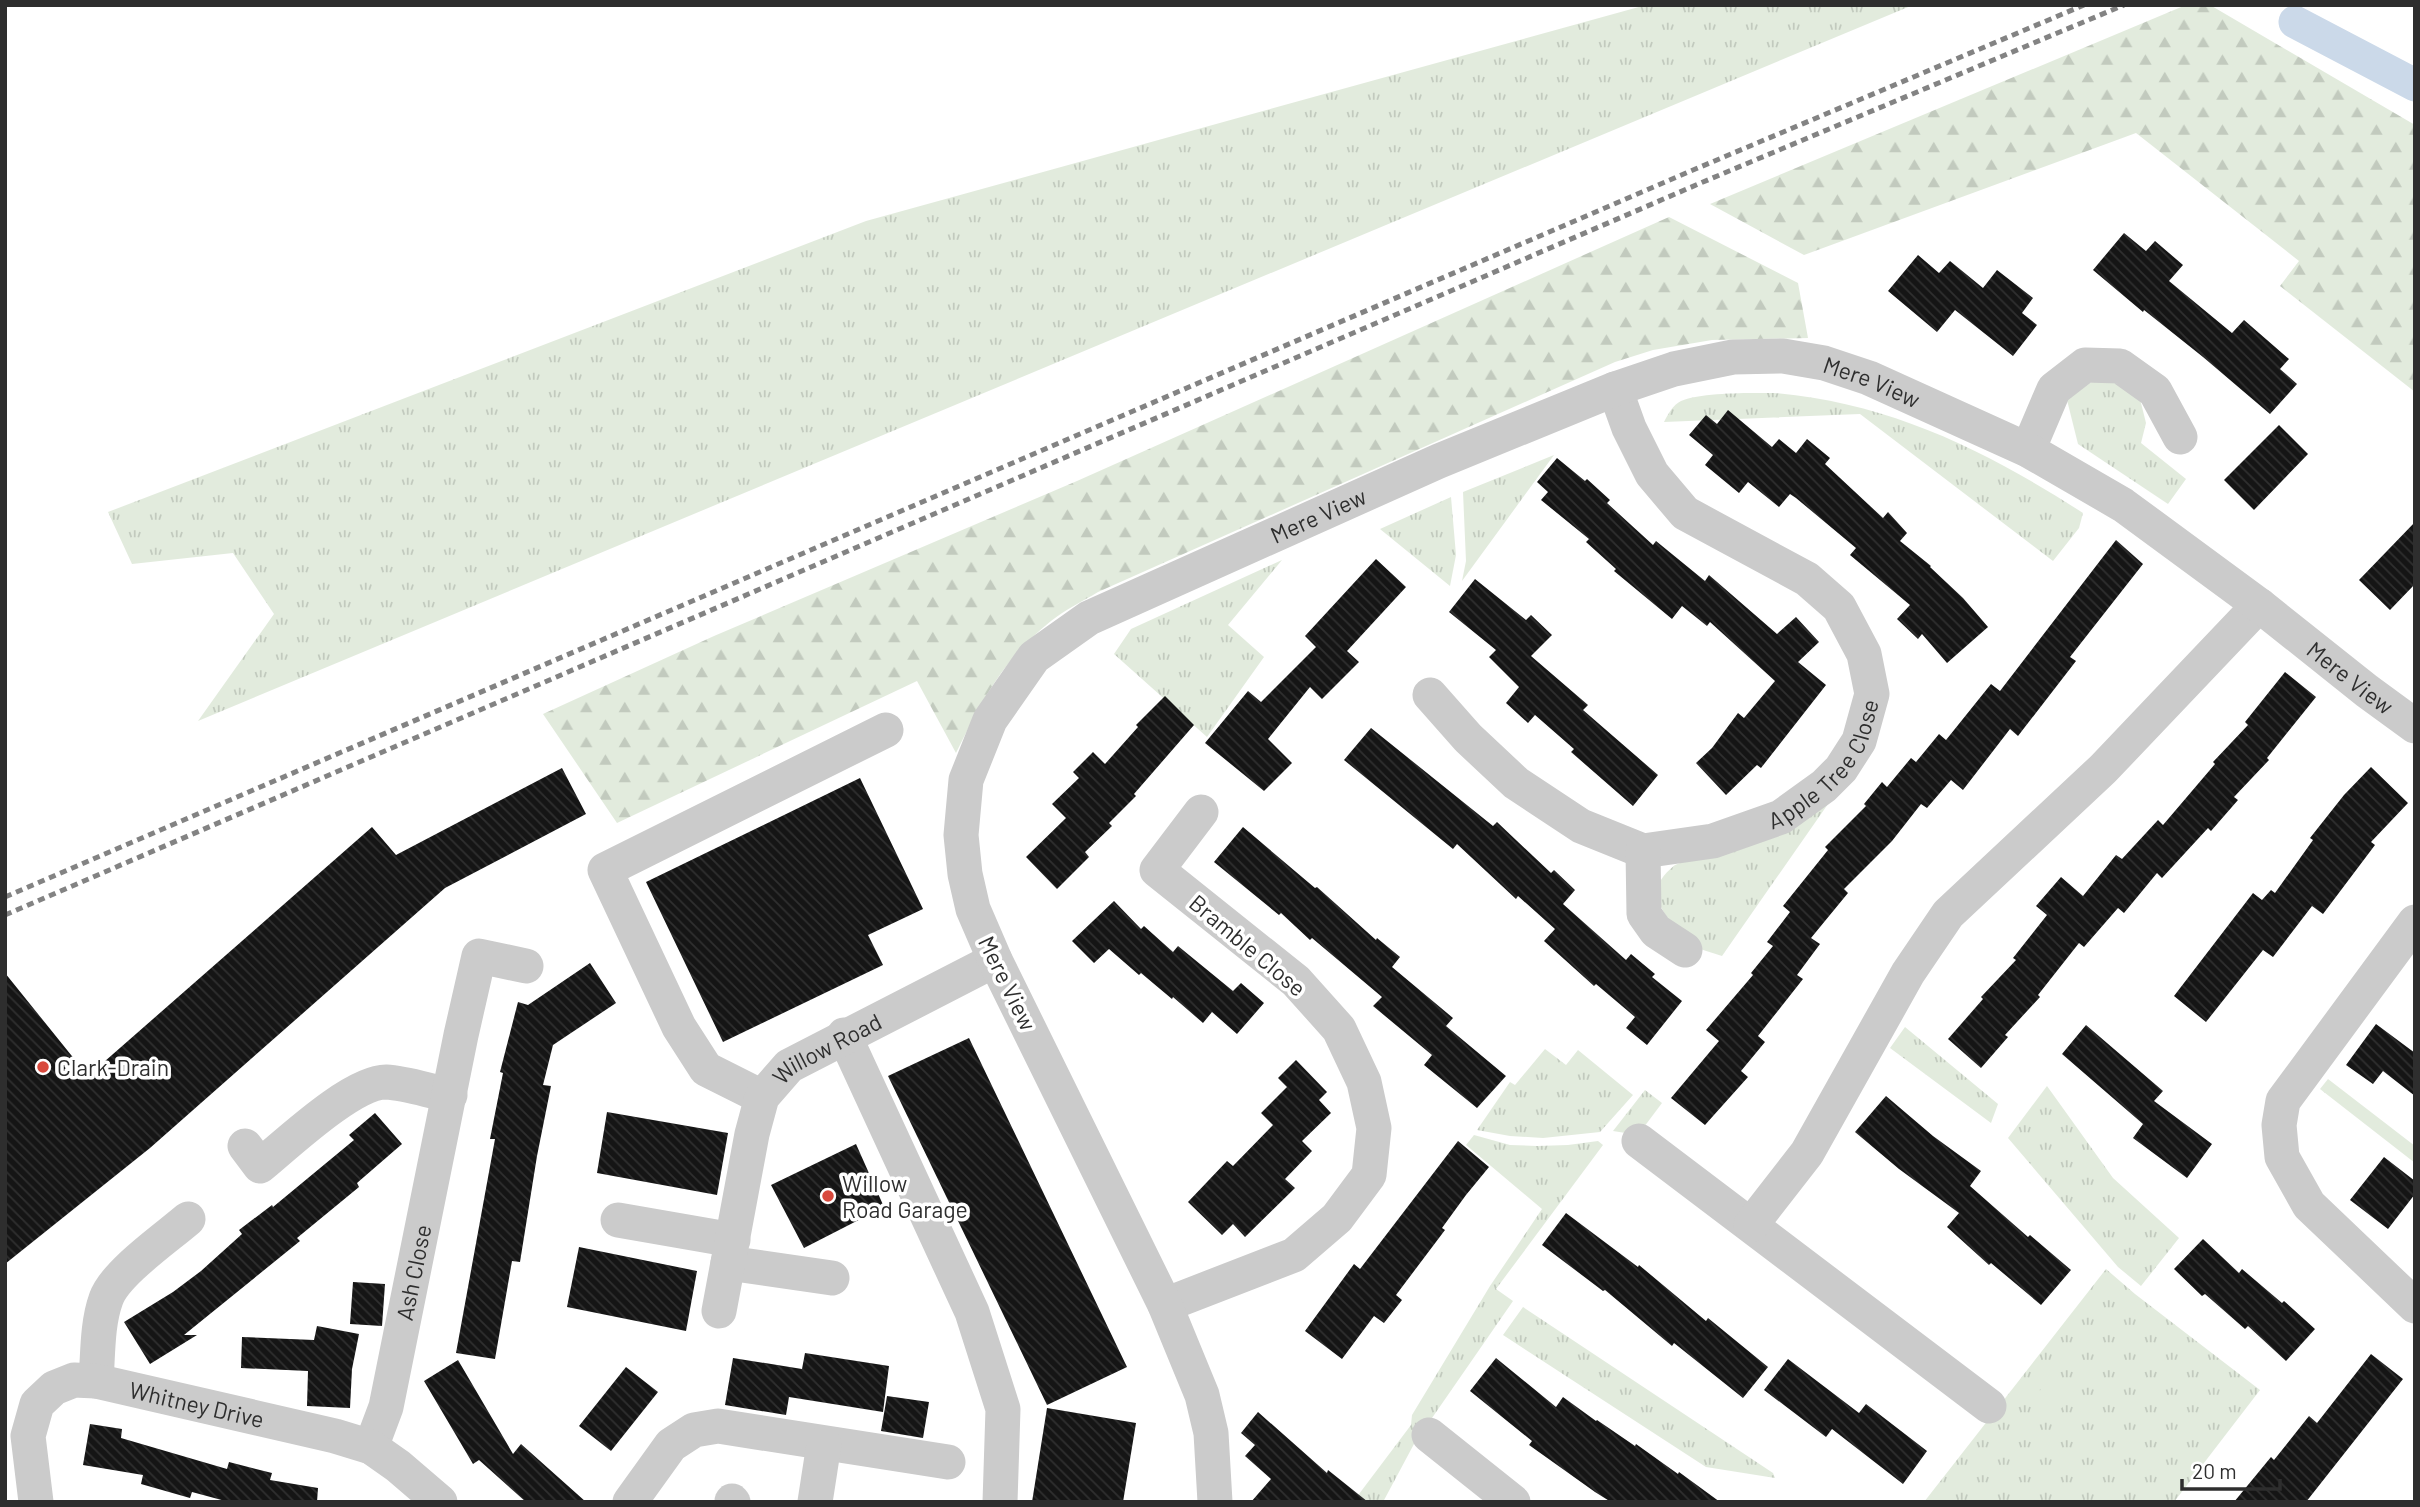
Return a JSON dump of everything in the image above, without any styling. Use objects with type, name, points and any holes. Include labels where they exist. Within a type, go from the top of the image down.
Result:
[{"type":"street","name":"Mere View","points":[[1215,1502],[1211,1433],[1202,1395],[1165,1305],[995,960],[973,909],[965,874],[961,835],[966,780],[990,720],[1034,657],[1089,618],[1439,461],[1615,389],[1674,369],[1733,357],[1783,356],[1824,363],[1869,377],[2028,450],[2123,505],[2410,711]]},
{"type":"street","points":[[2028,450],[2054,389],[2085,365],[2120,366],[2155,391],[2180,437]]},
{"type":"street","name":"Apple Tree Close","points":[[1615,389],[1629,428],[1652,474],[1685,513],[1807,579],[1839,607],[1864,654],[1872,694],[1859,741],[1841,769],[1824,786],[1781,817],[1713,841],[1643,851]]},
{"type":"street","points":[[1751,1225],[1807,1153],[1908,973],[1948,914],[2103,769],[2259,605]]},
{"type":"street","points":[[1430,695],[1468,738],[1516,783],[1581,826],[1643,851],[1644,914],[1656,931],[1685,950]]},
{"type":"street","points":[[762,1097],[706,1069],[679,1027],[605,870],[886,730]]},
{"type":"street","name":"Bramble Close","points":[[1165,1305],[1294,1255],[1337,1218],[1370,1175],[1374,1128],[1364,1082],[1339,1029],[1296,981],[1157,870],[1201,812]]},
{"type":"street","points":[[2409,940],[2283,1101],[2279,1125],[2282,1157],[2309,1205],[2415,1306]]},
{"type":"street","name":"Ash Close","points":[[371,1447],[386,1407],[479,956],[526,965]]},
{"type":"street","name":"Willow Road","points":[[719,1311],[752,1134],[762,1097],[789,1066],[844,1035],[995,960]]},
{"type":"street","points":[[844,1035],[972,1312],[1003,1409],[1000,1502]]},
{"type":"street","points":[[244,1146],[260,1166],[350,1094],[375,1083],[386,1082],[450,1094]]},
{"type":"street","points":[[1639,1141],[1989,1406]]},
{"type":"street","points":[[96,1381],[100,1325],[106,1298],[117,1281],[188,1219]]},
{"type":"street","points":[[618,1220],[832,1278]]},
{"type":"street","name":"Whitney Drive","points":[[36,1502],[28,1436],[37,1404],[54,1388],[74,1380],[96,1381],[335,1436],[371,1447],[440,1502]]},
{"type":"street","points":[[630,1502],[671,1445],[694,1430],[718,1426],[948,1462]]},
{"type":"street","points":[[1429,1435],[1513,1502]]},
{"type":"street","points":[[815,1502],[824,1444]]},
{"type":"green space","points":[[1646,5],[1913,5],[198,721],[274,614],[233,553],[132,564],[108,512],[866,221]]},
{"type":"green space","points":[[2186,5],[2210,5],[2415,125],[2415,392],[2280,286],[2299,261],[2136,133],[1804,255],[1710,204]]},
{"type":"green space","points":[[1669,217],[1798,283],[1808,338],[1712,340],[1653,350],[1615,362],[1098,592],[1056,617],[1020,650],[985,698],[956,753],[917,681],[617,823],[543,714],[714,636],[1077,481]]},
{"type":"green space","points":[[2109,377],[2140,399],[2146,423],[2141,443],[2186,479],[2168,504],[2078,444],[2066,396],[2073,388]]},
{"type":"green space","points":[[1774,393],[1817,398],[1858,407],[1936,433],[2011,470],[2083,513],[2079,528],[2053,561],[1860,414],[1664,422],[1676,405],[1690,398]]},
{"type":"green space","points":[[1554,455],[1462,581],[1466,561],[1463,492]]},
{"type":"green space","points":[[1451,497],[1456,555],[1450,586],[1380,529]]},
{"type":"green space","points":[[1282,560],[1228,625],[1264,657],[1207,737],[1114,654],[1131,629]]},
{"type":"green space","points":[[1828,804],[1722,956],[1694,947],[1680,937],[1658,899],[1658,886],[1667,872],[1675,865]]},
{"type":"green space","points":[[1905,1027],[1998,1104],[1991,1123],[1890,1048]]},
{"type":"green space","points":[[1545,1049],[1566,1065],[1578,1050],[1633,1095],[1600,1132],[1543,1138],[1477,1130],[1510,1082],[1515,1085]]},
{"type":"green space","points":[[2328,1079],[2415,1146],[2415,1163],[2320,1089]]},
{"type":"green space","points":[[2047,1086],[2113,1178],[2179,1238],[2141,1286],[2118,1267],[2008,1138]]},
{"type":"green space","points":[[1645,1090],[1662,1103],[1638,1135],[1613,1131]]},
{"type":"green space","points":[[1474,1135],[1510,1145],[1568,1145],[1598,1141],[1603,1145],[1496,1289],[1513,1301],[1414,1444],[1383,1502],[1353,1502],[1411,1425],[1412,1415],[1490,1286],[1542,1209],[1466,1145]]},
{"type":"green space","points":[[2106,1269],[2260,1390],[2174,1502],[1924,1502]]},
{"type":"green space","points":[[1523,1307],[1773,1473],[1775,1478],[1706,1467],[1503,1335]]},
{"type":"green space","points":[[2052,1374],[2074,1391],[2055,1417],[2033,1400]]},
{"type":"building","points":[[2124,233],[2146,251],[2155,241],[2183,265],[2169,281],[2232,333],[2244,320],[2289,359],[2280,369],[2297,384],[2270,414],[2093,270]]},
{"type":"building","points":[[1918,255],[1939,273],[1950,261],[1983,288],[1997,270],[2033,298],[2022,313],[2037,325],[2013,356],[1955,310],[1937,332],[1888,291]]},
{"type":"building","points":[[1728,410],[1772,447],[1779,439],[1796,453],[1807,439],[1830,458],[1825,464],[1883,518],[1888,512],[1907,533],[1900,541],[1931,566],[1988,627],[1947,663],[1922,634],[1918,639],[1897,619],[1910,605],[1850,555],[1856,548],[1796,498],[1790,494],[1779,507],[1748,482],[1739,493],[1705,465],[1713,455],[1689,435],[1706,415],[1717,424]]},
{"type":"building","points":[[2279,425],[2308,454],[2254,510],[2224,480]]},
{"type":"building","points":[[1557,458],[1585,481],[1587,479],[1610,500],[1607,503],[1653,545],[1656,541],[1705,581],[1709,575],[1777,634],[1796,617],[1819,642],[1798,662],[1826,685],[1761,768],[1757,765],[1726,795],[1696,763],[1712,748],[1738,713],[1744,718],[1775,681],[1710,622],[1707,626],[1682,606],[1672,619],[1614,571],[1616,569],[1586,542],[1589,539],[1541,500],[1548,492],[1537,482]]},
{"type":"building","points":[[2415,522],[2415,584],[2390,610],[2359,580]]},
{"type":"building","points":[[2116,540],[2143,564],[2070,657],[2076,661],[2018,736],[2010,729],[1963,790],[1951,780],[1927,808],[1921,804],[1892,841],[1844,889],[1848,893],[1811,938],[1820,944],[1797,975],[1803,979],[1758,1036],[1765,1042],[1741,1071],[1748,1077],[1705,1125],[1671,1098],[1719,1041],[1706,1030],[1753,975],[1751,973],[1773,946],[1767,942],[1790,912],[1783,906],[1828,850],[1825,847],[1866,806],[1864,804],[1882,782],[1887,787],[1911,758],[1916,762],[1939,734],[1946,740],[1991,684],[2000,691]]},
{"type":"building","points":[[1376,559],[1406,587],[1347,651],[1359,662],[1322,699],[1310,687],[1268,739],[1292,763],[1264,791],[1205,743],[1248,691],[1261,702],[1316,647],[1305,636]]},
{"type":"building","points":[[1475,579],[1526,620],[1531,615],[1552,635],[1531,656],[1588,705],[1583,710],[1658,775],[1633,806],[1571,752],[1574,749],[1535,715],[1528,723],[1506,703],[1519,687],[1489,657],[1496,650],[1449,612]]},
{"type":"building","points":[[2285,672],[2316,697],[2267,758],[2269,760],[2234,797],[2238,800],[2211,831],[2208,828],[2162,878],[2157,873],[2124,913],[2118,908],[2084,947],[2079,943],[2038,995],[2040,997],[2005,1035],[2008,1037],[1981,1068],[1948,1039],[1983,999],[1981,997],[2016,960],[2013,958],[2047,915],[2036,906],[2061,877],[2083,896],[2116,855],[2122,859],[2158,820],[2163,825],[2215,764],[2213,762],[2248,725],[2245,722]]},
{"type":"building","points":[[1165,696],[1194,725],[1134,794],[1136,796],[1109,823],[1112,826],[1085,852],[1089,857],[1057,889],[1026,857],[1066,818],[1052,804],[1079,778],[1073,772],[1093,752],[1105,764],[1138,727],[1136,725]]},
{"type":"building","points":[[1371,728],[1493,826],[1497,822],[1551,873],[1554,870],[1575,890],[1563,904],[1626,960],[1631,954],[1655,974],[1652,977],[1682,1001],[1647,1045],[1626,1028],[1635,1017],[1596,984],[1594,986],[1544,941],[1555,929],[1518,896],[1516,899],[1457,844],[1453,849],[1344,760]]},
{"type":"building","points":[[2371,767],[2408,803],[2371,842],[2375,845],[2323,914],[2312,906],[2273,957],[2263,950],[2206,1022],[2174,996],[2253,893],[2262,900],[2271,890],[2275,893],[2313,840],[2310,838],[2344,795]]},
{"type":"building","points":[[562,768],[586,814],[445,888],[150,1148],[5,1264],[5,973],[88,1076],[372,827],[396,855]]},
{"type":"building","points":[[860,778],[923,909],[868,935],[883,965],[723,1042],[646,882]]},
{"type":"building","points":[[1243,827],[1317,887],[1376,940],[1377,938],[1400,957],[1392,967],[1453,1018],[1446,1026],[1506,1076],[1477,1108],[1424,1065],[1432,1055],[1373,1006],[1382,997],[1312,938],[1310,940],[1281,913],[1279,915],[1214,862]]},
{"type":"building","points":[[1114,901],[1141,929],[1144,926],[1173,952],[1178,946],[1233,991],[1241,983],[1264,1003],[1237,1034],[1212,1012],[1203,1023],[1109,949],[1094,963],[1072,941]]},
{"type":"building","points":[[590,963],[616,1003],[553,1045],[543,1085],[551,1086],[520,1262],[512,1261],[495,1359],[456,1353],[495,1139],[490,1139],[503,1073],[500,1072],[518,1002],[528,1005]]},
{"type":"building","points":[[2376,1024],[2415,1053],[2415,1096],[2383,1071],[2373,1084],[2346,1065]]},
{"type":"building","points":[[2086,1025],[2163,1091],[2154,1101],[2212,1144],[2187,1178],[2133,1138],[2143,1124],[2062,1054]]},
{"type":"building","points":[[969,1038],[1127,1367],[1047,1405],[888,1076]]},
{"type":"building","points":[[1296,1060],[1327,1092],[1319,1100],[1331,1113],[1302,1141],[1312,1151],[1285,1179],[1295,1188],[1245,1237],[1233,1224],[1222,1235],[1188,1202],[1227,1161],[1233,1166],[1273,1125],[1261,1113],[1287,1087],[1278,1078]]},
{"type":"building","points":[[1886,1096],[1933,1136],[1981,1171],[1970,1186],[2028,1237],[2030,1235],[2071,1270],[2041,1305],[1991,1263],[1989,1265],[1947,1227],[1959,1213],[1899,1169],[1855,1132]]},
{"type":"building","points":[[607,1112],[728,1133],[717,1195],[597,1173]]},
{"type":"building","points":[[375,1113],[402,1144],[357,1183],[359,1187],[297,1238],[300,1241],[184,1335],[197,1335],[150,1364],[124,1322],[201,1271],[242,1234],[239,1230],[272,1205],[273,1207],[354,1140],[349,1135]]},
{"type":"building","points":[[1458,1141],[1489,1167],[1442,1228],[1445,1230],[1396,1295],[1402,1300],[1384,1323],[1374,1316],[1342,1359],[1305,1331],[1354,1264],[1360,1269]]},
{"type":"building","name":"Willow Road Garage","points":[[856,1144],[884,1207],[804,1248],[771,1185]]},
{"type":"building","points":[[2384,1157],[2415,1181],[2415,1194],[2388,1229],[2350,1200]]},
{"type":"building","points":[[1566,1213],[1638,1267],[1639,1265],[1706,1321],[1708,1318],[1768,1367],[1743,1398],[1674,1343],[1672,1346],[1605,1290],[1542,1245]]},
{"type":"building","points":[[2203,1239],[2239,1273],[2242,1269],[2315,1329],[2286,1361],[2248,1326],[2245,1329],[2205,1294],[2202,1296],[2174,1269]]},
{"type":"building","points":[[579,1247],[697,1271],[686,1331],[567,1307]]},
{"type":"building","points":[[353,1282],[385,1284],[382,1326],[350,1324]]},
{"type":"building","points":[[317,1326],[359,1334],[352,1369],[350,1408],[307,1406],[308,1371],[241,1368],[242,1337],[314,1340]]},
{"type":"building","points":[[805,1353],[889,1366],[883,1412],[789,1397],[786,1415],[725,1405],[733,1358],[802,1369]]},
{"type":"building","points":[[2371,1354],[2403,1379],[2306,1502],[2234,1502],[2271,1457],[2274,1460],[2309,1416],[2317,1423]]},
{"type":"building","points":[[1496,1358],[1556,1407],[1563,1397],[1596,1421],[1635,1446],[1636,1444],[1678,1474],[1679,1472],[1720,1502],[1611,1502],[1595,1492],[1529,1445],[1532,1441],[1470,1391]]},
{"type":"building","points":[[1788,1359],[1859,1413],[1866,1404],[1927,1451],[1903,1484],[1832,1429],[1826,1437],[1764,1390]]},
{"type":"building","points":[[458,1360],[513,1454],[521,1444],[586,1502],[526,1502],[479,1460],[473,1464],[424,1381]]},
{"type":"building","points":[[626,1367],[658,1392],[611,1451],[579,1426]]},
{"type":"building","points":[[887,1396],[929,1402],[923,1438],[881,1431]]},
{"type":"building","points":[[1047,1408],[1136,1423],[1123,1502],[1032,1502]]},
{"type":"building","points":[[1258,1412],[1327,1473],[1328,1470],[1368,1502],[1251,1502],[1271,1479],[1245,1456],[1255,1445],[1241,1433]]},
{"type":"building","points":[[90,1424],[122,1429],[121,1438],[227,1469],[229,1462],[272,1473],[270,1480],[318,1488],[317,1502],[229,1502],[192,1492],[190,1498],[141,1484],[143,1475],[83,1465]]},
{"type":"waterway","points":[[2295,22],[2415,85]]},
{"type":"railway","points":[[5,897],[1686,173],[2084,5]]},
{"type":"railway","points":[[5,915],[1703,182],[2124,5]]},
{"type":"place","name":"Clark-Drain","points":[[43,1067]]},
{"type":"place","name":"Willow Road Garage","points":[[828,1196]]}]
